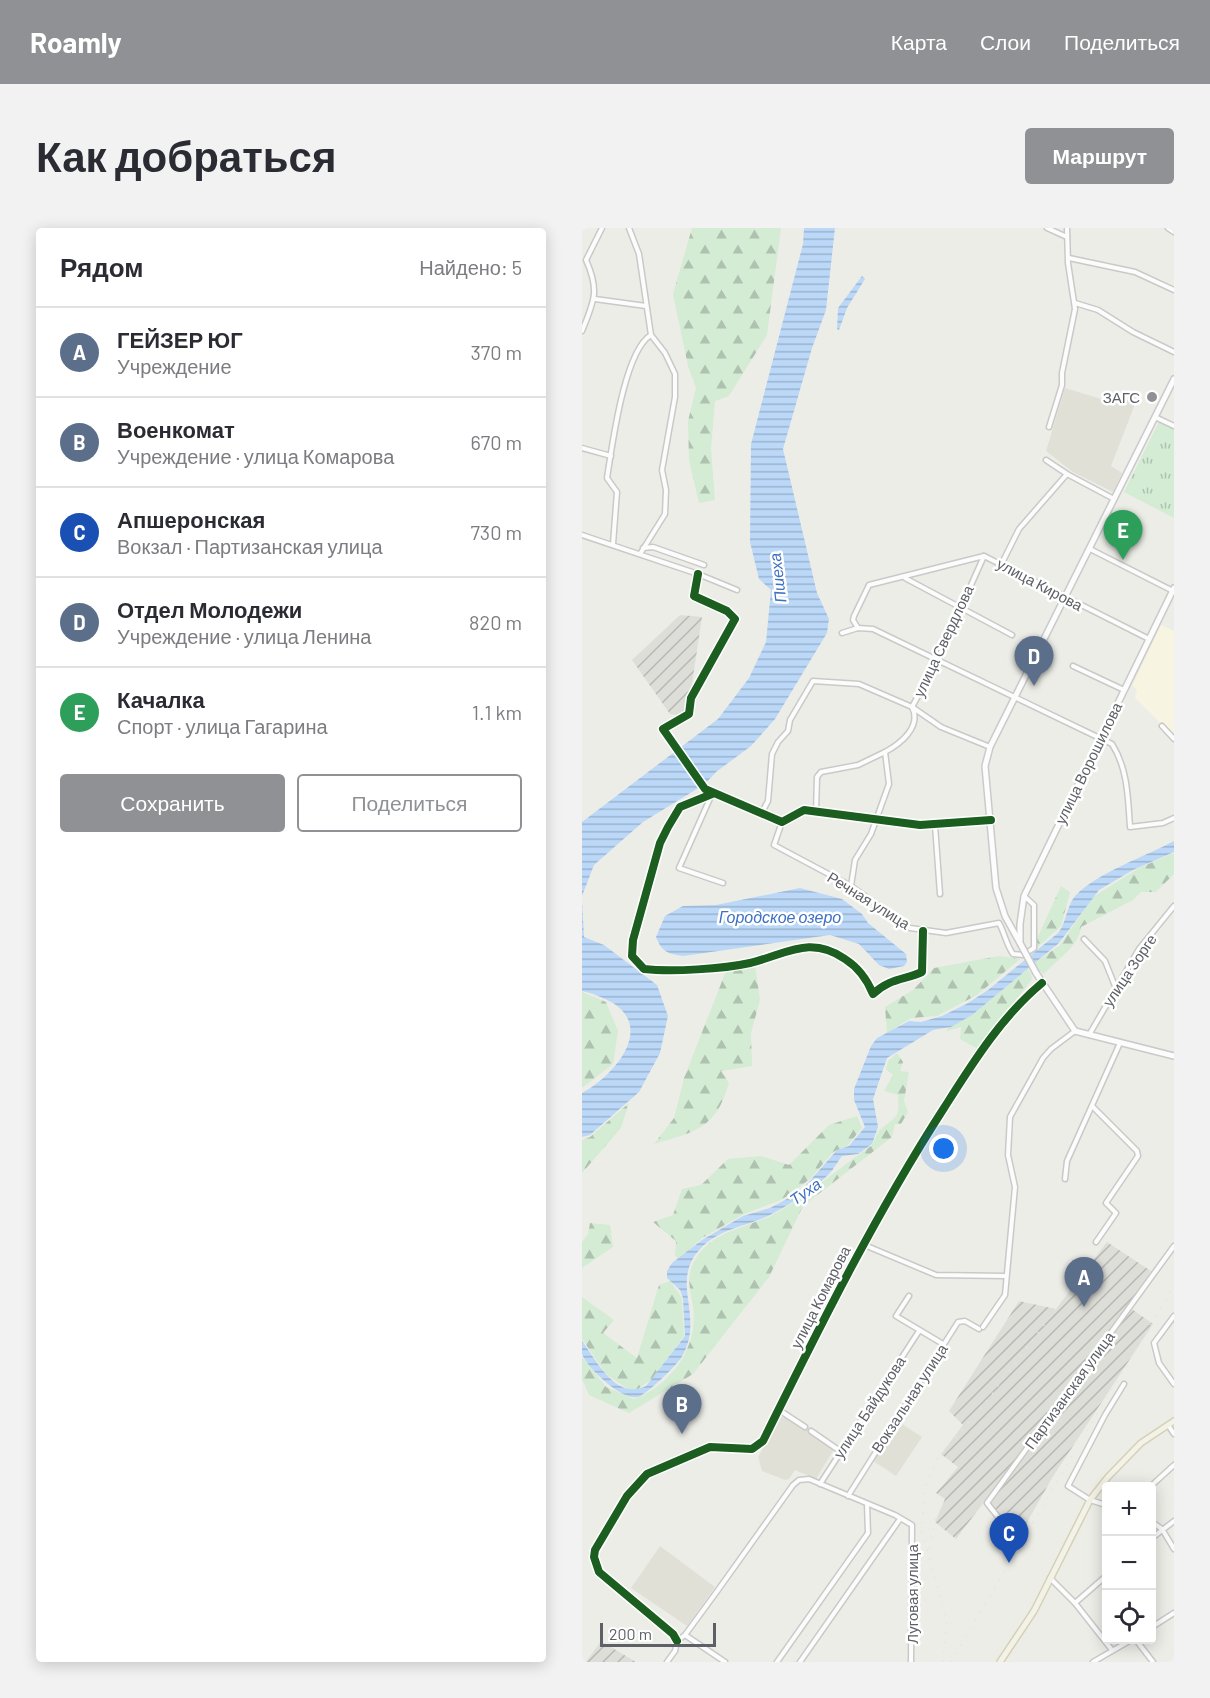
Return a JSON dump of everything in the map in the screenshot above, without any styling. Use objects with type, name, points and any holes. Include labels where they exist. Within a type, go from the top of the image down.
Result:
[{"type":"main road","points":[[1174,379],[990,747],[985,766],[996,888],[1005,916],[1042,983],[1076,1031],[1174,1056]]},
{"type":"main road","name":"улица Ворошилова","points":[[1020,943],[1024,896],[1173,590]]},
{"type":"main road","points":[[1005,916],[1014,920],[1021,914]]},
{"type":"main road","points":[[1000,1662],[1034,1611],[1090,1500],[1108,1477],[1141,1443],[1174,1420]]},
{"type":"street","points":[[582,332],[595,299],[595,280],[584,260],[602,228]]},
{"type":"street","points":[[629,228],[639,254],[651,335],[666,353],[675,374],[675,397],[662,470],[666,490],[666,514],[640,554]]},
{"type":"street","points":[[1047,228],[1067,237]]},
{"type":"street","points":[[1049,428],[1062,385],[1075,303],[1067,228]]},
{"type":"street","points":[[1168,228],[1174,232]]},
{"type":"street","points":[[1069,258],[1135,272],[1174,290]]},
{"type":"street","points":[[595,299],[646,306]]},
{"type":"street","points":[[1075,303],[1098,310],[1133,332],[1174,352]]},
{"type":"street","points":[[614,544],[616,492],[607,478],[626,378],[644,339],[651,335]]},
{"type":"street","points":[[1155,417],[1174,426]]},
{"type":"street","points":[[582,448],[611,456]]},
{"type":"street","points":[[1046,460],[1114,499]]},
{"type":"street","points":[[1001,565],[1026,520],[1067,474]]},
{"type":"street","points":[[582,535],[614,544],[737,590]]},
{"type":"street","points":[[643,548],[653,548],[704,565]]},
{"type":"street","points":[[1089,549],[1173,590]]},
{"type":"street","points":[[993,558],[1006,553]]},
{"type":"street","name":"улица Кирова","points":[[858,628],[853,620],[866,587],[984,556],[993,558],[1001,565],[1065,599],[1150,639]]},
{"type":"street","name":"улица Свердлова","points":[[816,812],[817,777],[821,772],[858,765],[885,752],[906,738],[914,716],[912,707],[938,659],[984,556]]},
{"type":"street","points":[[698,574],[694,596],[727,611],[735,619],[691,698],[689,714],[663,729],[705,789],[712,794],[782,822],[804,810],[920,825],[991,820]]},
{"type":"street","points":[[905,578],[1012,634]]},
{"type":"street","points":[[842,633],[858,628],[873,629],[1100,737],[1112,744],[1122,761],[1130,806],[1130,827],[1163,823],[1174,818]]},
{"type":"street","points":[[1073,666],[1125,690]]},
{"type":"street","points":[[761,814],[768,801],[772,754],[778,742],[788,731],[790,720],[813,681],[860,684],[912,707],[941,727],[990,747]]},
{"type":"street","points":[[1161,726],[1174,739]]},
{"type":"street","points":[[851,886],[855,860],[878,818],[889,784],[885,752]]},
{"type":"street","points":[[712,794],[679,868],[723,882]]},
{"type":"street","points":[[712,794],[680,807],[660,843],[633,940],[632,956],[644,969],[748,963],[799,948],[817,946],[832,949],[851,962],[866,977],[873,994],[881,987],[901,977],[922,972],[923,931]]},
{"type":"street","name":"Речная улица","points":[[782,822],[774,845],[851,886],[910,928],[946,933],[999,923],[1006,936],[1006,944],[1013,954],[1023,955],[1034,948],[1036,936],[1034,905],[1024,896]]},
{"type":"street","points":[[935,825],[940,894]]},
{"type":"street","name":"улица Зорге","points":[[1089,1036],[1115,986],[1139,949],[1174,906]]},
{"type":"street","points":[[1084,939],[1108,966],[1115,986]]},
{"type":"street","name":"улица Комарова","points":[[677,1641],[674,1634],[608,1581],[595,1563],[595,1550],[627,1496],[647,1474],[710,1447],[757,1447],[764,1441],[862,1244],[914,1154],[973,1063],[1006,1019],[1042,983]]},
{"type":"street","name":"Вокзальная улица","points":[[848,1496],[961,1320],[981,1328],[1005,1295],[1014,1187],[1008,1155],[1010,1117],[1043,1058],[1076,1031]]},
{"type":"street","points":[[1065,1179],[1067,1161],[1120,1043]]},
{"type":"street","points":[[1092,1106],[1137,1151],[1138,1156],[1106,1203],[1116,1212],[1096,1242]]},
{"type":"street","points":[[862,1244],[936,1275],[1005,1276]]},
{"type":"street","name":"Партизанская улица","points":[[1004,1536],[1002,1522],[987,1503],[1174,1246]]},
{"type":"street","points":[[909,1296],[896,1316],[944,1344]]},
{"type":"street","points":[[1174,1316],[1154,1343],[1159,1363],[1174,1384]]},
{"type":"street","name":"улица Байдукова","points":[[820,1484],[919,1331]]},
{"type":"street","points":[[1102,1504],[1090,1500],[1068,1486],[1124,1384]]},
{"type":"street","points":[[779,1410],[805,1427]]},
{"type":"street","points":[[1168,1424],[1174,1434]]},
{"type":"street","points":[[811,1431],[840,1451]]},
{"type":"street","points":[[1155,1482],[1174,1465]]},
{"type":"street","points":[[667,1662],[675,1651],[677,1641],[685,1635],[793,1485],[799,1480],[809,1479],[900,1519],[800,1662]]},
{"type":"street","points":[[777,1662],[843,1572],[868,1533],[867,1504]]},
{"type":"street","name":"Луговая улица","points":[[900,1519],[912,1525],[911,1662]]},
{"type":"street","points":[[1154,1536],[1174,1521]]},
{"type":"street","points":[[1156,1525],[1162,1529],[1174,1549]]},
{"type":"street","points":[[1050,1578],[1075,1603],[1112,1650]]},
{"type":"street","points":[[1075,1603],[1102,1580]]},
{"type":"street","points":[[1156,1624],[1174,1613]]},
{"type":"street","points":[[685,1635],[725,1662]]},
{"type":"street","points":[[1093,1662],[1123,1644]]},
{"type":"street","points":[[1139,1644],[1153,1662]]},
{"type":"shaded area","points":[[1065,388],[1108,401],[1113,393],[1135,404],[1111,466],[1122,473],[1113,492],[1073,472],[1046,451]]},
{"type":"shaded area","points":[[680,615],[702,617],[687,717],[670,714],[632,660]]},
{"type":"shaded area","points":[[1161,625],[1174,631],[1174,737],[1135,698],[1137,690],[1132,686]]},
{"type":"shaded area","points":[[1107,1242],[1151,1271],[1129,1307],[1153,1324],[1052,1478],[1021,1533],[1014,1537],[1005,1531],[1006,1525],[987,1498],[956,1539],[935,1522],[945,1499],[936,1493],[958,1467],[941,1454],[963,1425],[949,1411],[1019,1301],[1056,1309]]},
{"type":"shaded area","points":[[781,1417],[809,1431],[829,1445],[833,1451],[816,1479],[795,1470],[789,1479],[785,1480],[762,1471],[758,1457]]},
{"type":"shaded area","points":[[899,1422],[922,1437],[896,1476],[873,1461]]},
{"type":"shaded area","points":[[660,1546],[715,1587],[687,1626],[631,1588]]},
{"type":"shaded area","points":[[601,1641],[636,1662],[586,1662]]},
{"type":"green space","points":[[692,228],[781,228],[767,335],[729,396],[715,401],[711,449],[715,500],[699,503],[689,460],[688,421],[696,388],[688,366],[673,294]]},
{"type":"green space","points":[[1160,420],[1174,427],[1174,518],[1124,492]]},
{"type":"green space","points":[[1174,853],[1174,874],[1156,892],[1141,892],[1133,900],[1081,927],[1072,947],[1044,974],[1036,969],[1035,963],[1060,945],[1093,897],[1139,868]]},
{"type":"green space","points":[[1061,886],[1070,892],[1061,926],[1029,955],[1037,939]]},
{"type":"green space","points":[[999,956],[1020,959],[977,995],[937,1016],[911,1018],[887,1033],[885,1007],[913,990],[934,968]]},
{"type":"green space","points":[[755,965],[760,1000],[751,1033],[752,1066],[721,1071],[729,1083],[724,1098],[718,1110],[702,1126],[692,1132],[654,1144],[674,1118],[684,1078],[726,971]]},
{"type":"green space","points":[[1028,969],[1032,977],[1031,981],[978,1049],[960,1039],[961,1027],[947,1031],[947,1028],[973,1014]]},
{"type":"green space","points":[[582,992],[606,1002],[618,1031],[613,1064],[582,1088]]},
{"type":"green space","points":[[897,1053],[903,1062],[900,1071],[909,1072],[904,1101],[908,1112],[901,1124],[895,1124],[892,1137],[803,1206],[769,1277],[693,1374],[629,1413],[589,1395],[582,1379],[582,1357],[606,1387],[634,1399],[647,1393],[671,1374],[680,1363],[692,1336],[694,1321],[689,1276],[696,1258],[704,1248],[723,1235],[790,1205],[871,1146],[879,1132],[897,1113],[898,1095],[884,1091],[893,1075],[886,1069],[888,1061]]},
{"type":"green space","points":[[629,1103],[621,1128],[582,1173],[582,1140],[590,1137]]},
{"type":"green space","points":[[857,1116],[862,1128],[847,1146],[833,1152],[811,1178],[779,1201],[744,1214],[702,1238],[679,1259],[675,1256],[676,1241],[653,1222],[673,1215],[682,1189],[701,1185],[728,1159],[761,1156],[789,1165],[829,1125]]},
{"type":"green space","points":[[590,1223],[610,1225],[613,1247],[582,1268],[582,1242],[588,1234]]},
{"type":"green space","points":[[670,1281],[682,1298],[684,1336],[652,1379],[638,1389],[629,1390],[606,1374],[582,1339],[582,1297],[614,1320],[603,1333],[637,1358],[659,1285]]},
{"type":"water","name":"Пшеха","points":[[804,228],[835,228],[826,310],[812,348],[783,449],[817,593],[829,619],[827,633],[775,719],[751,746],[716,772],[705,784],[643,822],[594,865],[582,896],[582,822],[718,719],[749,678],[766,642],[771,590],[759,579],[750,542],[751,444],[803,244]]},
{"type":"water","points":[[862,276],[865,279],[847,308],[839,330],[837,329],[838,308]]},
{"type":"water","name":"Туха","points":[[1174,841],[1174,852],[1133,870],[1099,890],[1059,943],[972,1015],[951,1027],[933,1030],[887,1058],[873,1099],[878,1127],[872,1144],[858,1154],[842,1156],[831,1172],[808,1192],[792,1202],[768,1216],[717,1236],[702,1247],[692,1260],[688,1273],[690,1328],[688,1343],[681,1358],[661,1379],[642,1395],[631,1397],[615,1389],[591,1367],[582,1354],[582,1341],[608,1377],[617,1384],[635,1389],[646,1386],[685,1336],[683,1298],[680,1290],[667,1278],[667,1271],[672,1263],[702,1240],[743,1216],[770,1208],[800,1192],[837,1150],[849,1146],[865,1127],[854,1100],[854,1089],[871,1046],[877,1038],[909,1021],[921,1022],[942,1016],[988,990],[1058,933],[1073,899],[1085,887],[1109,872]]},
{"type":"water","name":"Городское озеро","points":[[800,888],[842,899],[906,954],[907,962],[904,966],[889,969],[879,965],[859,944],[830,935],[683,956],[666,951],[656,937],[665,916],[683,906],[716,905]]},
{"type":"water","points":[[582,901],[584,937],[604,945],[657,985],[668,1016],[660,1053],[639,1092],[590,1135],[582,1137],[582,1093],[594,1086],[616,1065],[630,1039],[630,1026],[625,1014],[613,1003],[582,991]]},
{"type":"railway","points":[[943,1662],[947,1621],[922,1531],[924,1489],[937,1459],[989,1398],[1077,1281]]},
{"type":"railway","points":[[1087,1431],[1174,1286]]},
{"type":"railway","points":[[951,1662],[1075,1451]]},
{"type":"railway","points":[[930,1548],[935,1518],[946,1496]]},
{"type":"railway","points":[[794,1662],[807,1634]]},
{"type":"cycle path","points":[[698,574],[694,596],[727,611],[735,619],[691,698],[689,714],[663,729],[705,789],[782,822],[804,810],[920,825],[991,820]]},
{"type":"cycle path","points":[[712,794],[680,807],[660,843],[633,940],[632,956],[644,969],[683,970],[726,967],[750,963],[787,951],[809,947],[821,948],[845,959],[854,966],[865,979],[873,994],[891,982],[922,972],[923,931]]},
{"type":"cycle path","points":[[677,1641],[673,1634],[599,1572],[594,1557],[595,1550],[627,1496],[647,1474],[710,1447],[752,1449],[763,1441],[805,1356],[894,1189],[988,1042],[1013,1011],[1042,983]]},
{"type":"place","name":"ЗАГС","points":[[1152,397]]},
{"type":"place","name":"Качалка","points":[[1123,560]]},
{"type":"place","name":"Отдел Молодежи","points":[[1034,686]]},
{"type":"place","name":"ГЕЙЗЕР ЮГ","points":[[1084,1307]]},
{"type":"place","name":"Военкомат","points":[[682,1434]]},
{"type":"place","name":"Апшеронская","points":[[1009,1563]]}]
